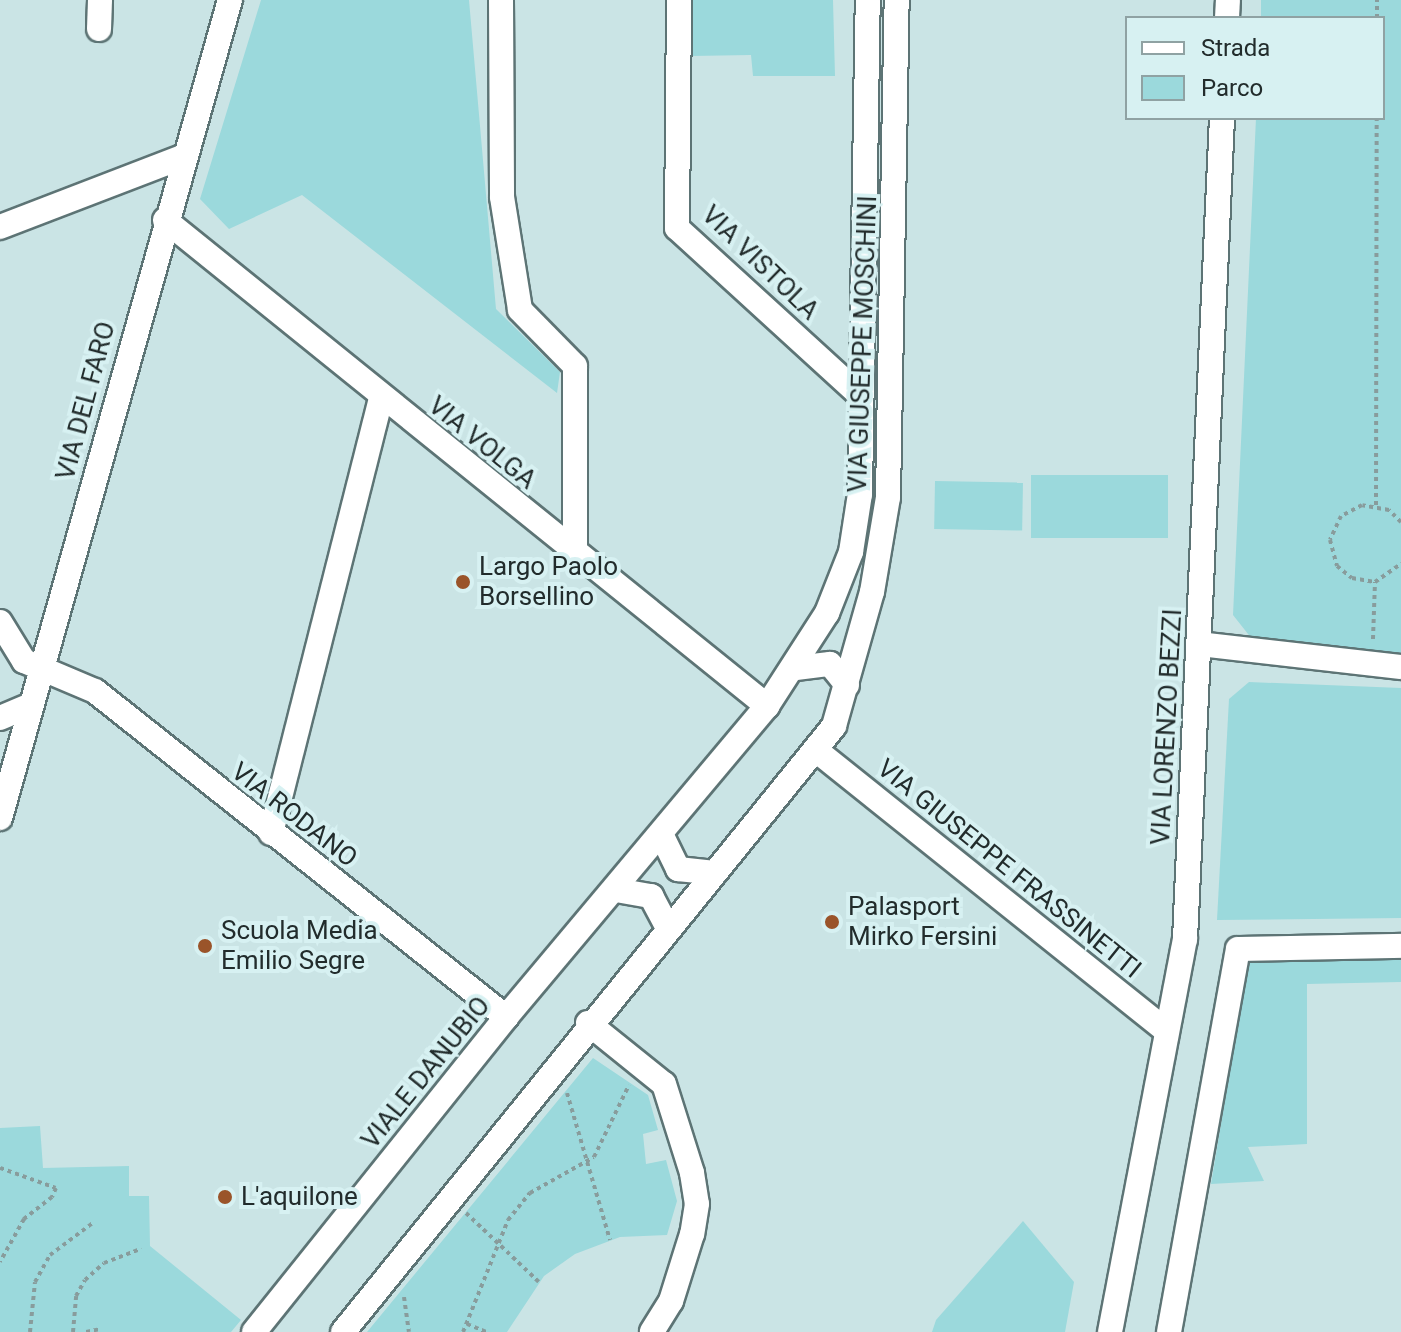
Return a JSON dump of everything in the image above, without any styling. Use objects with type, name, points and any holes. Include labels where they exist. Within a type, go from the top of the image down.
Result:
[{"type":"street","points":[[99,29],[100,0]]},
{"type":"street","name":"VIA DEL FARO","points":[[0,818],[182,157],[230,0]]},
{"type":"street","points":[[501,0],[502,197],[520,310],[575,366],[575,554]]},
{"type":"street","name":"VIA VISTOLA","points":[[679,0],[677,228],[861,396]]},
{"type":"street","name":"VIA GIUSEPPE MOSCHINI","points":[[796,668],[827,613],[851,552],[860,494],[868,0]]},
{"type":"street","name":"VIA GIUSEPPE MOSCHINI","points":[[847,685],[876,573],[891,454],[897,0]]},
{"type":"street","name":"VIA LORENZO BEZZI","points":[[1110,1332],[1185,939],[1222,120]]},
{"type":"street","points":[[0,227],[182,157]]},
{"type":"street","name":"VIA VOLGA","points":[[165,220],[381,398],[767,706]]},
{"type":"street","points":[[271,833],[381,398]]},
{"type":"street","name":"VIA RODANO","points":[[0,622],[16,654],[95,691],[506,1017]]},
{"type":"street","points":[[1199,644],[1401,667]]},
{"type":"street","points":[[343,1332],[588,1023],[831,733],[847,685],[830,664],[796,668]]},
{"type":"street","name":"VIALE DANUBIO","points":[[254,1332],[506,1017],[662,836],[796,668]]},
{"type":"street","points":[[0,718],[31,705]]},
{"type":"street","name":"VIA GIUSEPPE FRASSINETTI","points":[[817,751],[1166,1031]]},
{"type":"street","points":[[662,836],[678,869],[715,873]]},
{"type":"street","points":[[616,890],[651,896],[668,928]]},
{"type":"street","points":[[1169,1332],[1238,949],[1401,946]]},
{"type":"street","points":[[588,1023],[643,1064],[664,1084],[674,1102],[697,1204],[673,1295],[652,1332]]},
{"type":"street","points":[[1110,1332],[1117,1332]]},
{"type":"path","points":[[1376,505],[1377,120]]},
{"type":"path","points":[[1401,522],[1376,505],[1349,510],[1330,540],[1337,566],[1352,578],[1375,582],[1401,564]]},
{"type":"path","points":[[1372,664],[1375,582]]},
{"type":"path","points":[[463,1332],[508,1220],[530,1193],[587,1160],[611,1131],[643,1064]]},
{"type":"path","points":[[547,1075],[569,1095],[610,1240]]},
{"type":"path","points":[[0,1168],[56,1188],[24,1219],[0,1262]]},
{"type":"path","points":[[450,1198],[539,1282]]},
{"type":"path","points":[[30,1332],[35,1282],[50,1255],[94,1222]]},
{"type":"path","points":[[73,1332],[76,1296],[85,1280],[104,1263],[141,1249]]},
{"type":"path","points":[[385,1279],[403,1294],[409,1332]]},
{"type":"path","points":[[467,1324],[487,1332]]},
{"type":"path","points":[[86,1332],[100,1329]]},
{"type":"green space","points":[[261,0],[469,0],[496,309],[560,372],[557,393],[302,195],[229,229],[200,199]]},
{"type":"green space","points":[[691,0],[833,0],[835,76],[753,76],[751,55],[691,56]]},
{"type":"green space","points":[[1261,0],[1401,0],[1401,653],[1252,639],[1233,615],[1256,120],[1385,120],[1385,16],[1261,16]]},
{"type":"green space","points":[[1031,475],[1168,475],[1168,538],[1031,538]]},
{"type":"green space","points":[[935,481],[1023,483],[1022,531],[934,529]]},
{"type":"green space","points":[[1249,682],[1401,688],[1401,918],[1217,920],[1229,699]]},
{"type":"green space","points":[[1401,959],[1401,982],[1307,984],[1307,1144],[1248,1147],[1264,1181],[1211,1184],[1248,962]]},
{"type":"green space","points":[[593,1058],[648,1095],[658,1130],[643,1134],[646,1164],[666,1160],[677,1201],[667,1235],[620,1237],[575,1254],[544,1276],[507,1332],[367,1332]]},
{"type":"green space","points":[[40,1126],[43,1168],[129,1166],[129,1196],[149,1196],[150,1246],[241,1320],[231,1332],[0,1332],[0,1128]]},
{"type":"green space","points":[[1023,1221],[1074,1282],[1065,1332],[932,1332],[936,1320]]},
{"type":"place","name":"Largo Paolo Borsellino","points":[[463,582]]},
{"type":"place","name":"Palasport Mirko Fersini","points":[[832,922]]},
{"type":"place","name":"Scuola Media Emilio Segre","points":[[205,946]]},
{"type":"place","name":"L'aquilone","points":[[225,1197]]}]
